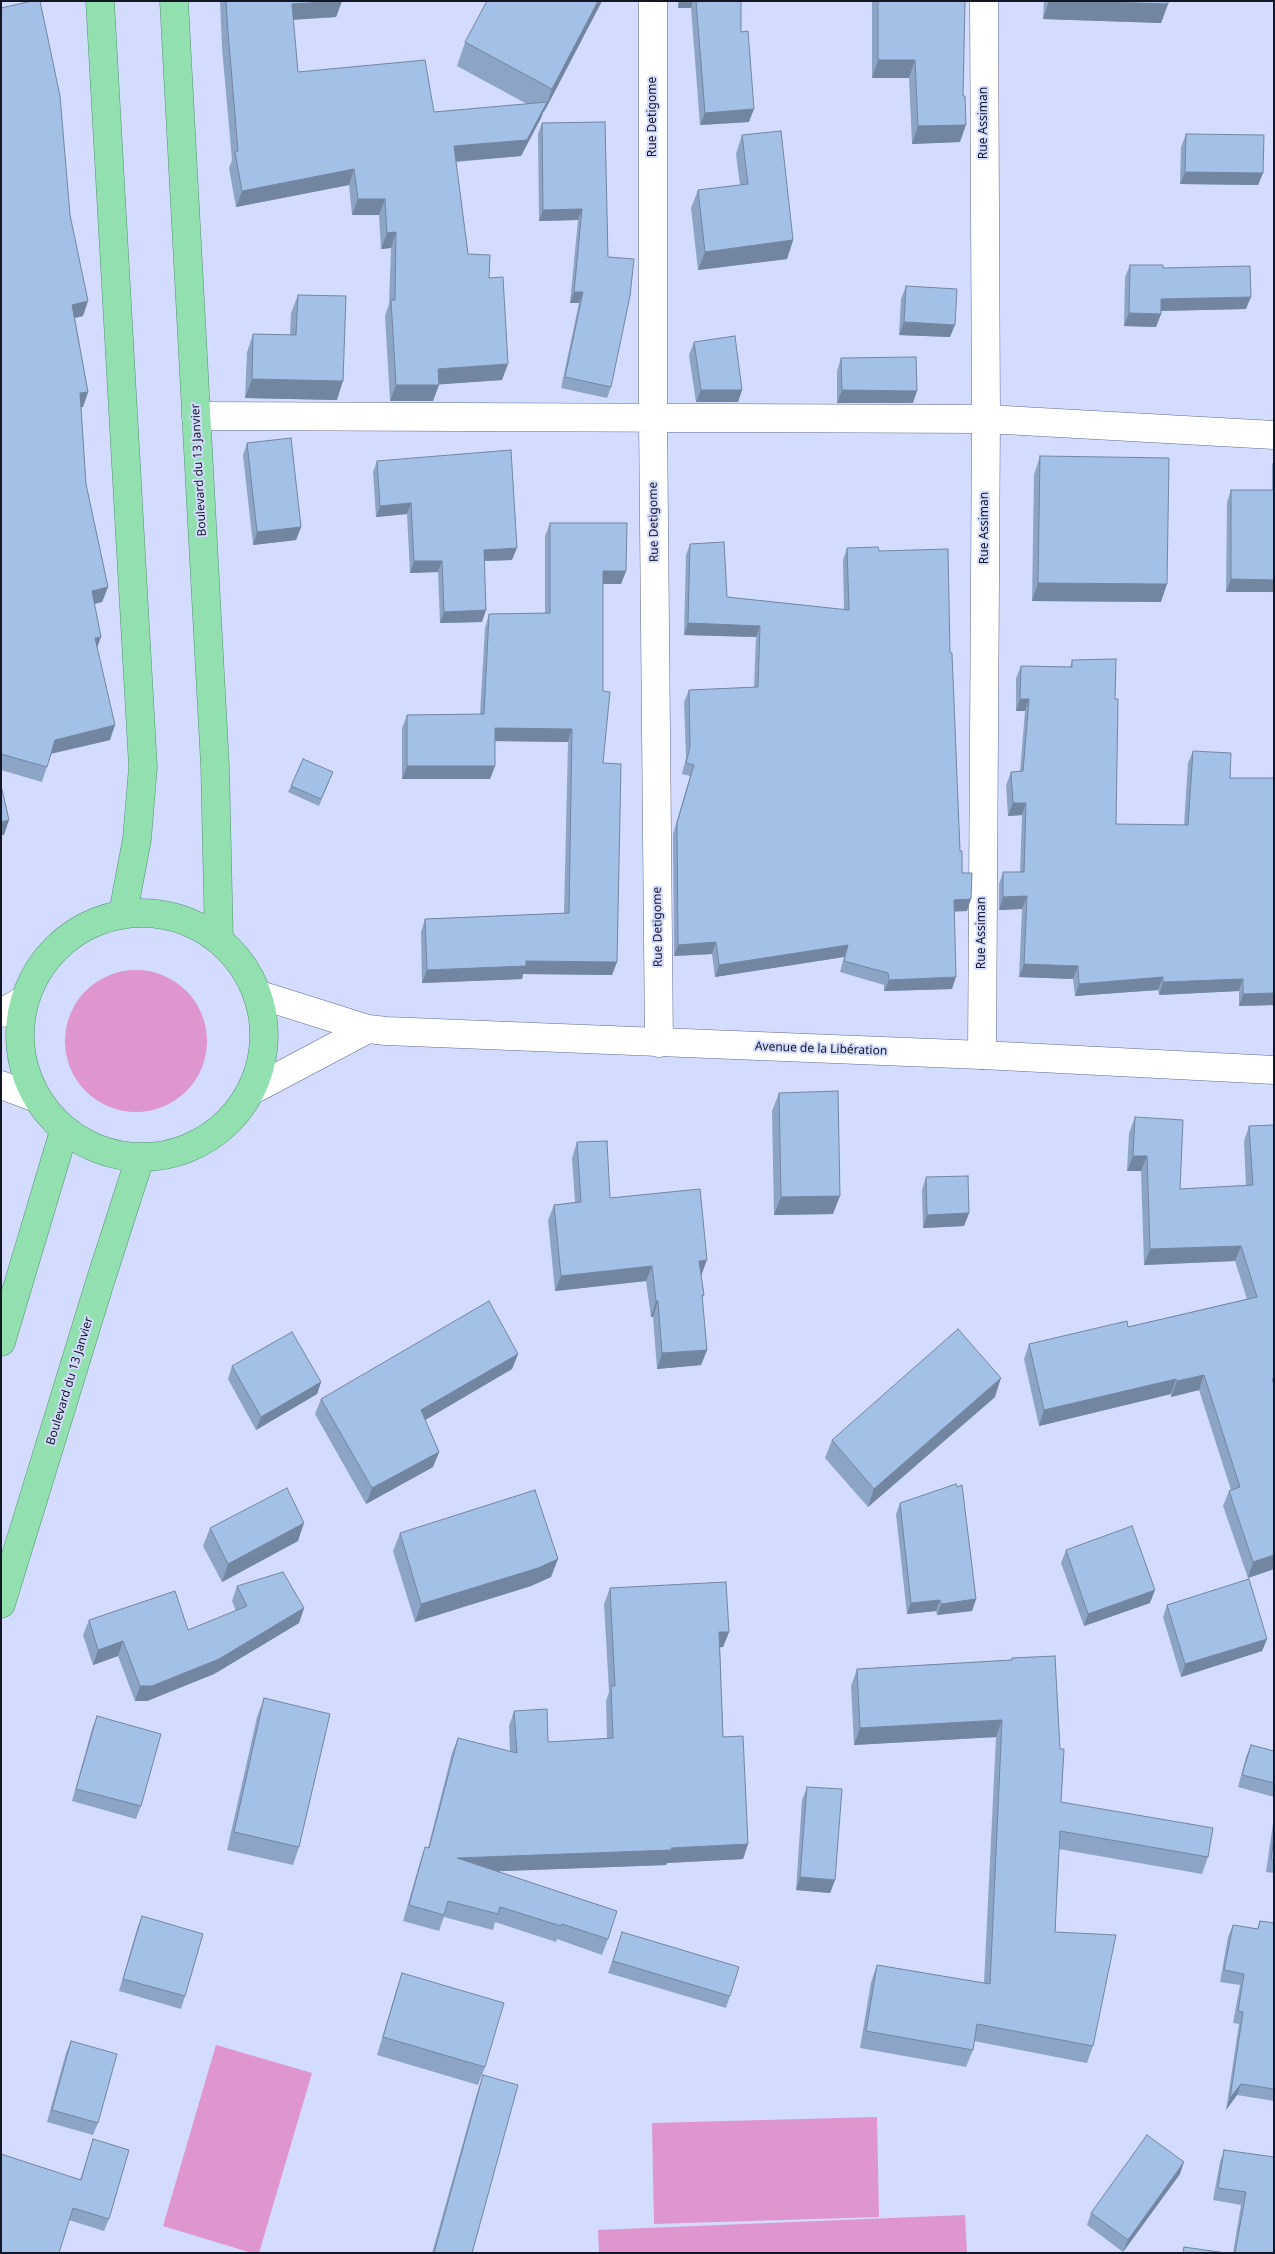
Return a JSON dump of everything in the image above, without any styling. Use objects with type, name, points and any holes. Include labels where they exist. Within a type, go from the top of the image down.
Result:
[{"type":"highway","points":[[100,1],[143,767],[137,839],[123,913]]},
{"type":"highway","name":"Boulevard du 13 Janvier","points":[[174,1],[214,766],[219,939]]},
{"type":"highway","points":[[157,912],[190,922],[219,939],[242,963],[257,994],[264,1026],[262,1059],[251,1091],[232,1119],[205,1141],[174,1154],[140,1158],[100,1151],[64,1131],[44,1110],[36,1098],[23,1068],[19,1034],[13,1007],[54,949],[74,932],[98,920],[123,913],[157,912]]},
{"type":"highway","points":[[1,1342],[64,1131]]},
{"type":"highway","name":"Boulevard du 13 Janvier","points":[[1,1604],[140,1158]]},
{"type":"street","name":"Rue Detigome","points":[[653,1],[653,418],[660,1043]]},
{"type":"street","name":"Rue Assiman","points":[[982,1055],[986,420],[984,1]]},
{"type":"street","points":[[196,416],[986,420],[1274,435]]},
{"type":"street","name":"Avenue de la Libération","points":[[257,994],[368,1029],[660,1043],[982,1055],[1274,1070]]},
{"type":"street","points":[[251,1091],[368,1029]]},
{"type":"street","points":[[1,1085],[36,1098]]},
{"type":"shaded area","points":[[136,970],[163,976],[175,982],[186,991],[195,1002],[201,1014],[207,1041],[201,1068],[195,1080],[186,1091],[175,1100],[163,1106],[136,1112],[109,1106],[97,1100],[86,1091],[77,1080],[71,1068],[65,1041],[71,1014],[77,1002],[86,991],[97,982],[109,976]]},
{"type":"shaded area","points":[[216,2045],[312,2073],[259,2253],[252,2253],[163,2226]]},
{"type":"shaded area","points":[[877,2117],[879,2217],[654,2224],[652,2123]]},
{"type":"shaded area","points":[[965,2215],[967,2253],[599,2253],[598,2230]]},
{"type":"building","points":[[40,1],[60,96],[70,215],[88,301],[72,305],[88,392],[80,393],[86,484],[108,587],[92,591],[101,637],[95,638],[115,725],[55,740],[47,767],[1,754],[1,8]]},
{"type":"building","points":[[226,1],[342,1],[292,4],[298,72],[425,60],[434,112],[547,102],[527,140],[454,146],[468,254],[490,255],[489,278],[503,277],[508,364],[438,369],[439,385],[396,385],[391,300],[395,300],[396,232],[387,233],[385,199],[358,199],[354,169],[242,191],[235,152],[238,151]]},
{"type":"building","points":[[487,1],[598,1],[552,89],[465,42]]},
{"type":"building","points":[[696,1],[741,1],[741,32],[748,31],[754,109],[705,113]]},
{"type":"building","points":[[878,1],[965,1],[963,96],[965,96],[966,125],[918,126],[915,60],[878,60]]},
{"type":"building","points":[[1070,1],[1168,1],[1168,4]]},
{"type":"building","points":[[605,122],[608,257],[634,259],[630,296],[611,387],[565,377],[583,292],[574,292],[582,209],[543,210],[542,123]]},
{"type":"building","points":[[781,131],[793,240],[705,252],[698,190],[748,184],[742,135]]},
{"type":"building","points":[[1186,134],[1264,135],[1263,173],[1185,172]]},
{"type":"building","points":[[1130,265],[1163,265],[1163,268],[1250,266],[1251,297],[1161,299],[1161,314],[1129,313]]},
{"type":"building","points":[[906,286],[957,289],[955,325],[904,322]]},
{"type":"building","points":[[298,295],[346,296],[343,381],[252,379],[253,334],[296,335]]},
{"type":"building","points":[[735,336],[742,390],[701,390],[694,342]]},
{"type":"building","points":[[916,357],[917,391],[842,390],[841,358]]},
{"type":"building","points":[[291,438],[301,527],[257,532],[247,443]]},
{"type":"building","points":[[511,450],[517,548],[484,550],[486,610],[444,612],[442,561],[414,561],[411,503],[380,506],[377,461]]},
{"type":"building","points":[[1040,456],[1169,458],[1167,584],[1038,583]]},
{"type":"building","points":[[1231,490],[1274,490],[1274,580],[1231,579]]},
{"type":"building","points":[[550,523],[627,523],[626,571],[603,571],[603,691],[610,692],[603,763],[621,764],[617,962],[526,961],[526,966],[427,970],[425,919],[569,913],[572,729],[495,728],[495,766],[407,766],[407,715],[484,714],[489,614],[550,613]]},
{"type":"building","points":[[724,542],[727,597],[849,610],[847,548],[878,547],[879,551],[948,549],[950,653],[952,653],[960,851],[962,851],[962,873],[972,873],[971,899],[954,900],[956,977],[889,980],[888,973],[844,961],[848,945],[719,965],[716,942],[678,945],[677,823],[694,765],[686,763],[690,747],[689,690],[758,687],[760,626],[688,623],[690,544]]},
{"type":"building","points":[[1116,659],[1115,699],[1118,699],[1116,824],[1188,825],[1193,751],[1231,753],[1230,778],[1274,778],[1274,993],[1243,994],[1243,979],[1163,982],[1163,977],[1079,984],[1078,966],[1024,964],[1027,896],[1003,897],[1003,872],[1024,872],[1026,803],[1013,803],[1011,772],[1023,771],[1029,699],[1020,699],[1021,666],[1072,667],[1072,660]]},
{"type":"building","points":[[303,759],[333,772],[321,799],[291,786]]},
{"type":"building","points":[[1,785],[9,820],[1,822]]},
{"type":"building","points":[[838,1091],[840,1196],[781,1197],[779,1093]]},
{"type":"building","points":[[1135,1117],[1183,1120],[1180,1189],[1253,1185],[1249,1126],[1274,1125],[1274,1379],[1272,1379],[1274,1385],[1274,1555],[1253,1562],[1229,1491],[1240,1487],[1204,1375],[1177,1381],[1176,1379],[1044,1410],[1029,1344],[1127,1321],[1128,1327],[1257,1297],[1241,1246],[1150,1249],[1147,1156],[1133,1156]]},
{"type":"building","points":[[607,1141],[610,1198],[700,1189],[707,1260],[699,1261],[704,1295],[702,1295],[707,1350],[662,1353],[658,1301],[656,1301],[652,1266],[561,1276],[554,1205],[581,1202],[577,1142]]},
{"type":"building","points":[[968,1176],[969,1213],[927,1215],[926,1177]]},
{"type":"building","points":[[489,1301],[518,1354],[421,1410],[439,1452],[372,1488],[321,1399]]},
{"type":"building","points":[[958,1329],[1001,1378],[874,1489],[832,1440]]},
{"type":"building","points":[[292,1332],[321,1382],[261,1417],[232,1366]]},
{"type":"building","points":[[956,1484],[957,1487],[962,1485],[976,1599],[941,1604],[940,1600],[911,1603],[900,1503]]},
{"type":"building","points":[[287,1488],[304,1523],[228,1564],[210,1528]]},
{"type":"building","points":[[535,1490],[558,1559],[538,1568],[421,1604],[400,1533]]},
{"type":"building","points":[[1132,1526],[1155,1590],[1088,1614],[1066,1550]]},
{"type":"building","points":[[283,1572],[304,1608],[219,1659],[152,1686],[140,1686],[123,1641],[98,1650],[89,1620],[175,1591],[188,1630],[247,1606],[237,1586]]},
{"type":"building","points":[[1249,1579],[1267,1639],[1185,1664],[1167,1605]]},
{"type":"building","points":[[726,1582],[729,1632],[719,1632],[723,1737],[743,1736],[748,1844],[671,1848],[672,1850],[457,1858],[617,1911],[608,1939],[500,1907],[498,1914],[448,1901],[444,1915],[409,1905],[425,1847],[429,1848],[458,1738],[517,1753],[514,1711],[547,1709],[548,1742],[613,1738],[611,1686],[615,1686],[610,1588]]},
{"type":"building","points":[[1055,1656],[1060,1749],[1064,1749],[1061,1802],[1213,1828],[1208,1857],[1060,1831],[1055,1932],[1116,1935],[1093,2046],[977,2024],[973,2050],[866,2031],[877,1965],[990,1984],[1002,1720],[860,1728],[857,1669]]},
{"type":"building","points":[[264,1698],[330,1714],[299,1847],[234,1832]]},
{"type":"building","points":[[97,1716],[161,1734],[141,1806],[76,1789]]},
{"type":"building","points":[[1251,1745],[1274,1751],[1274,1783],[1242,1775]]},
{"type":"building","points":[[807,1787],[842,1789],[835,1880],[800,1877]]},
{"type":"building","points":[[1274,1838],[1274,1860],[1271,1860]]},
{"type":"building","points":[[142,1916],[203,1934],[185,1996],[123,1979]]},
{"type":"building","points":[[1260,1921],[1274,1923],[1274,2089],[1241,2084],[1230,2098],[1243,2012],[1238,2011],[1244,1974],[1224,1970],[1233,1925],[1258,1929]]},
{"type":"building","points":[[622,1932],[739,1967],[730,1996],[613,1961]]},
{"type":"building","points":[[402,1973],[504,2003],[485,2067],[383,2037]]},
{"type":"building","points":[[71,2041],[117,2054],[98,2123],[52,2110]]},
{"type":"building","points":[[483,2075],[518,2085],[472,2253],[434,2253]]},
{"type":"building","points":[[1147,2135],[1184,2162],[1128,2240],[1091,2213]]},
{"type":"building","points":[[93,2139],[129,2150],[109,2219],[73,2208],[59,2253],[1,2253],[1,2154],[81,2180]]},
{"type":"building","points":[[1224,2150],[1274,2157],[1274,2253],[1235,2253],[1246,2192],[1218,2188]]},
{"type":"building","points":[[1184,2247],[1226,2253],[1183,2253]]}]
